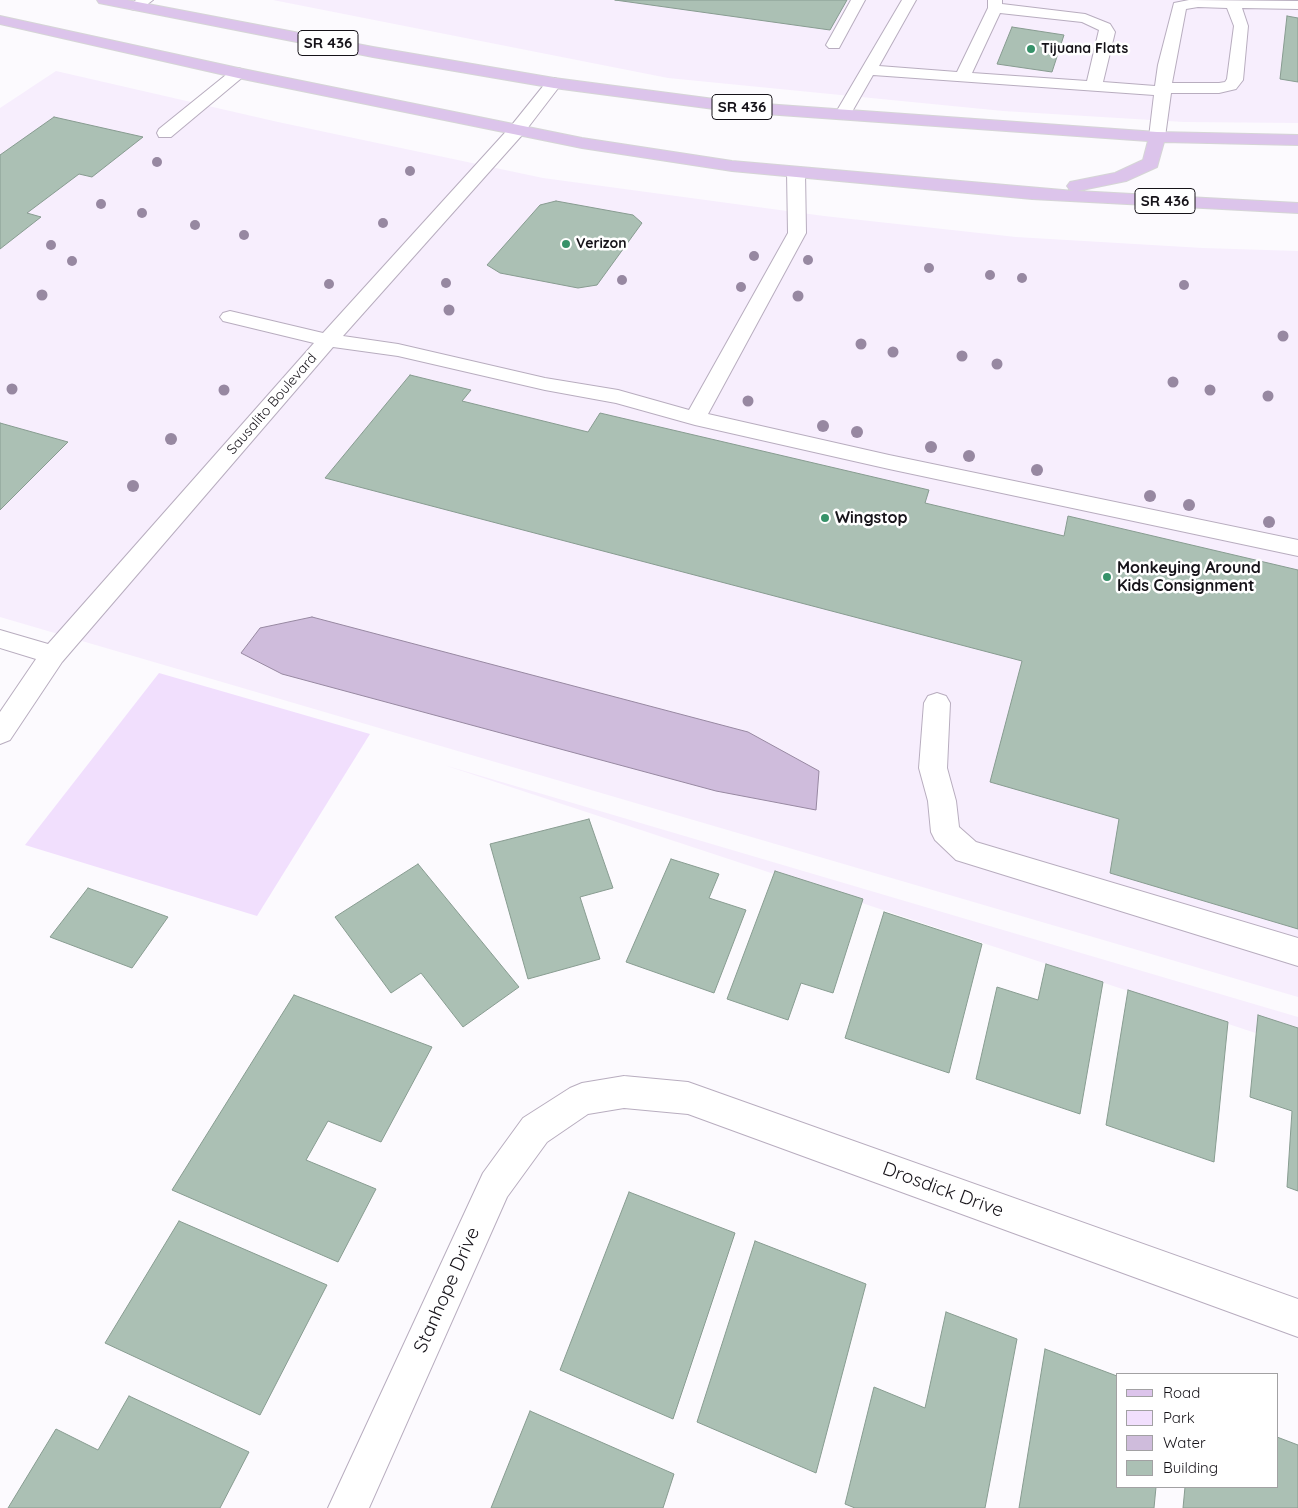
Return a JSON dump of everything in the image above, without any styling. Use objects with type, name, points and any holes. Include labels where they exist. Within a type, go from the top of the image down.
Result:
[{"type":"main road","name":"SR 436","points":[[104,0],[141,3],[363,50],[554,83],[737,107],[1157,137],[1298,140]]},
{"type":"main road","name":"SR 436","points":[[0,20],[238,72],[582,143],[732,166],[1032,194],[1298,208]]},
{"type":"main road","points":[[1032,194],[1120,177],[1151,163],[1157,137]]},
{"type":"street","points":[[834,45],[858,0]]},
{"type":"street","points":[[843,114],[909,0]]},
{"type":"street","points":[[1169,0],[1187,4],[1298,5]]},
{"type":"street","points":[[962,77],[995,4],[1084,18],[1106,27],[1107,32],[1094,86]]},
{"type":"street","points":[[1157,137],[1166,65],[1179,6],[1187,4]]},
{"type":"street","points":[[868,70],[1163,90],[1219,88],[1230,86],[1235,80],[1241,26],[1233,4]]},
{"type":"street","points":[[164,133],[238,72]]},
{"type":"street","name":"Sausalito Boulevard","points":[[0,733],[53,655],[328,340],[517,130],[554,83]]},
{"type":"street","points":[[695,418],[797,233],[796,172]]},
{"type":"street","points":[[230,317],[328,340],[398,350],[544,384],[618,397],[695,418],[938,473],[1298,548]]},
{"type":"street","points":[[0,639],[53,655]]},
{"type":"street","points":[[937,703],[933,768],[942,802],[945,832],[966,851],[1298,952]]},
{"type":"street","name":"Drosdick Drive","points":[[582,1099],[624,1092],[688,1098],[1298,1318]]},
{"type":"street","name":"Stanhope Drive","points":[[348,1508],[494,1185],[535,1130],[582,1099]]},
{"type":"shaded area","points":[[273,0],[1298,0],[1298,123],[1184,122],[1003,111],[668,78]]},
{"type":"shaded area","points":[[56,71],[278,122],[543,178],[824,216],[1016,237],[1203,248],[1298,251],[1298,997],[0,617],[0,108]]},
{"type":"shaded area","points":[[444,765],[1298,1017],[1298,1047]]},
{"type":"green space","points":[[159,673],[370,734],[257,916],[25,845]]},
{"type":"water","points":[[312,617],[748,732],[819,771],[816,810],[716,791],[282,674],[241,653],[260,628]]},
{"type":"building","points":[[615,0],[847,0],[830,30]]},
{"type":"building","points":[[1287,16],[1298,18],[1298,82],[1280,79]]},
{"type":"building","name":"Tijuana Flats","points":[[1012,27],[1064,35],[1052,72],[997,64]]},
{"type":"building","points":[[54,117],[143,137],[92,177],[79,174],[27,213],[41,217],[0,249],[0,155]]},
{"type":"building","name":"Verizon","points":[[556,201],[633,215],[642,223],[597,285],[578,288],[500,273],[487,265],[540,205]]},
{"type":"building","points":[[410,375],[471,390],[462,401],[588,432],[600,413],[929,490],[925,503],[1064,536],[1068,516],[1298,570],[1298,929],[1110,873],[1119,819],[990,782],[1022,661],[325,478]]},
{"type":"building","points":[[0,423],[68,442],[0,510]]},
{"type":"building","points":[[589,819],[613,888],[580,897],[600,959],[528,979],[490,844]]},
{"type":"building","points":[[671,859],[719,874],[709,898],[746,910],[714,993],[626,962]]},
{"type":"building","points":[[418,864],[519,987],[463,1027],[421,973],[391,993],[335,917]]},
{"type":"building","points":[[775,871],[863,899],[833,993],[801,983],[788,1020],[727,999]]},
{"type":"building","points":[[88,888],[168,917],[132,968],[50,937]]},
{"type":"building","points":[[884,912],[982,944],[949,1073],[845,1038]]},
{"type":"building","points":[[1046,964],[1103,982],[1080,1114],[976,1079],[997,987],[1038,1000]]},
{"type":"building","points":[[1128,990],[1228,1022],[1214,1162],[1106,1125]]},
{"type":"building","points":[[294,995],[432,1047],[381,1142],[328,1121],[306,1160],[376,1189],[338,1262],[172,1190]]},
{"type":"building","points":[[1258,1015],[1298,1028],[1298,1191],[1287,1187],[1292,1111],[1250,1097]]},
{"type":"building","points":[[629,1192],[735,1233],[673,1419],[560,1370]]},
{"type":"building","points":[[179,1221],[327,1285],[260,1415],[105,1343]]},
{"type":"building","points":[[755,1241],[866,1284],[816,1473],[697,1422]]},
{"type":"building","points":[[946,1312],[1017,1339],[985,1508],[855,1508],[845,1504],[874,1387],[925,1408]]},
{"type":"building","points":[[1045,1349],[1116,1376],[1116,1488],[1156,1488],[1154,1508],[1019,1508]]},
{"type":"building","points":[[129,1396],[249,1452],[220,1508],[8,1508],[56,1429],[98,1450]]},
{"type":"building","points":[[530,1411],[674,1474],[663,1508],[491,1508]]},
{"type":"building","points":[[1278,1437],[1298,1445],[1298,1508],[1183,1508],[1185,1488],[1278,1488]]},
{"type":"place","name":"Tijuana Flats","points":[[1031,49]]},
{"type":"place","name":"Verizon","points":[[566,244]]},
{"type":"place","name":"Wingstop","points":[[825,518]]},
{"type":"place","name":"Monkeying Around Kids Consignment","points":[[1107,577]]}]
